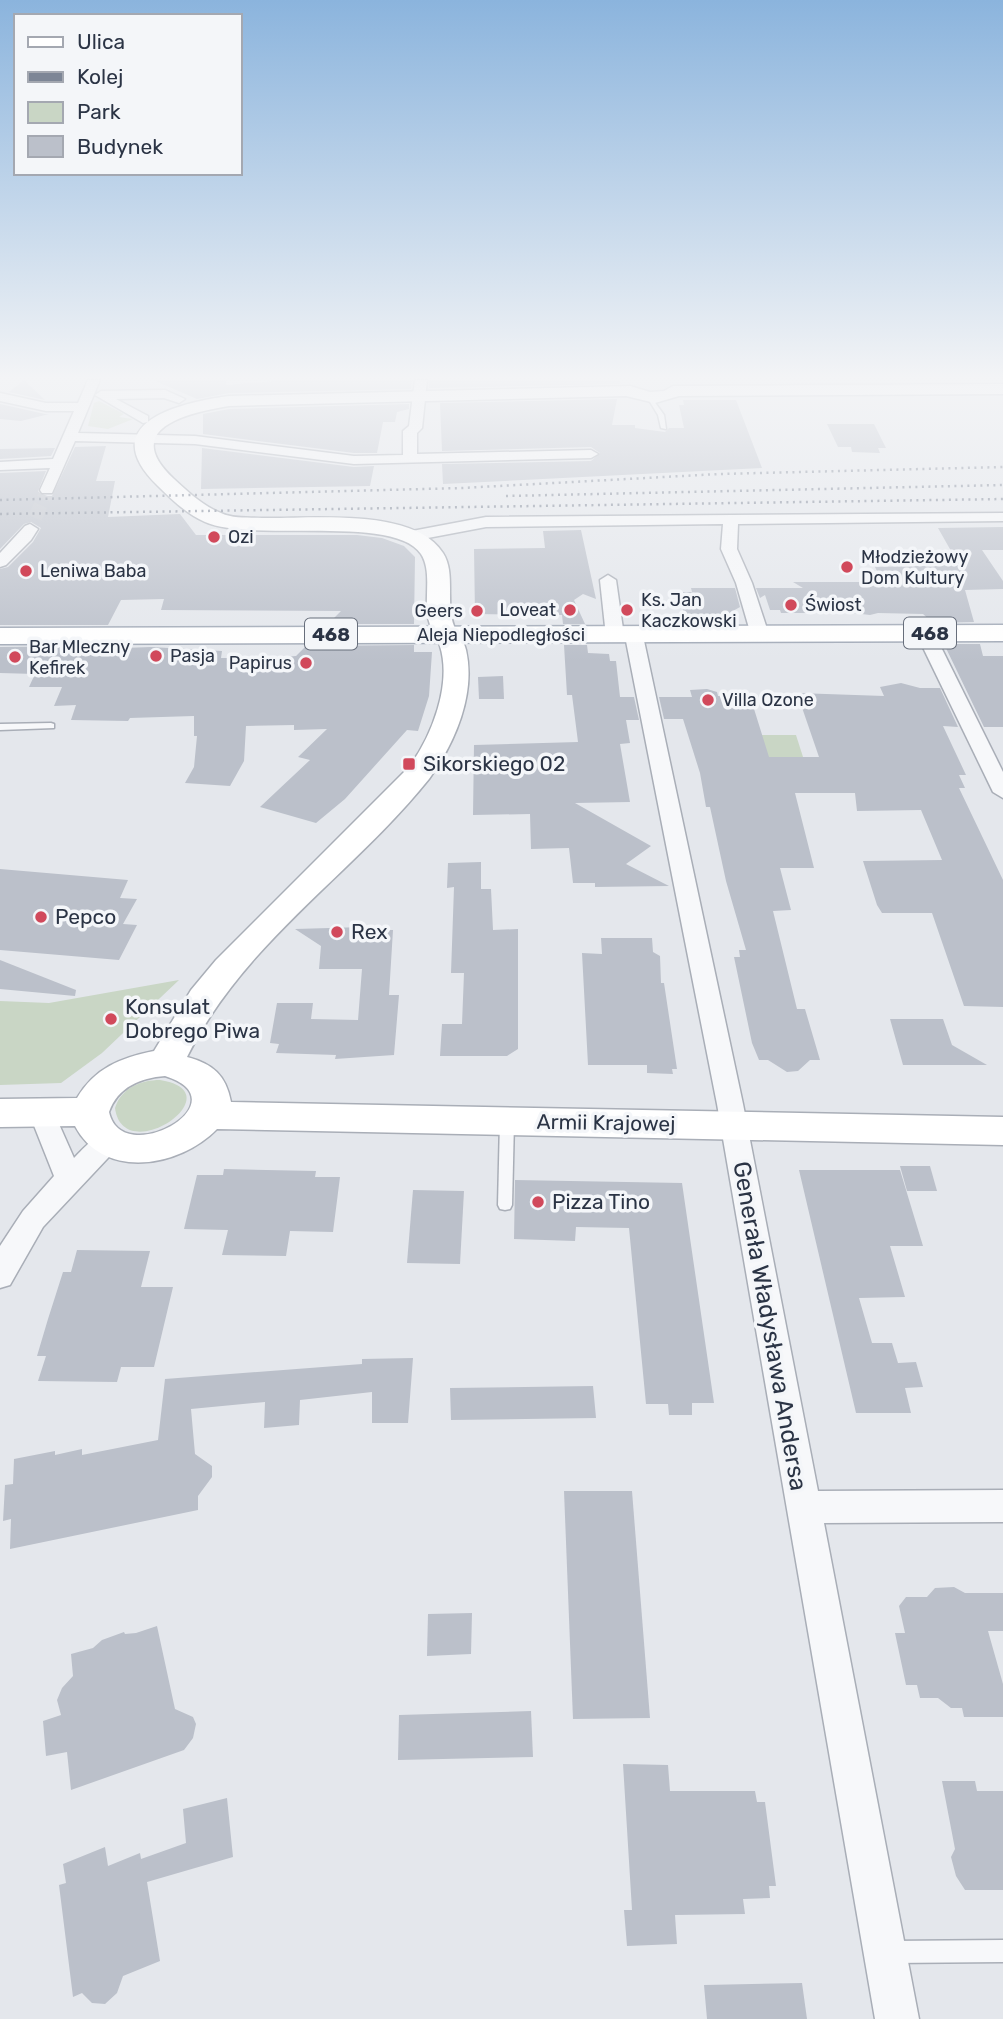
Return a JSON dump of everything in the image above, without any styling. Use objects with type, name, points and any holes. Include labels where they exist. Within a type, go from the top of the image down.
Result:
[{"type":"main road","name":"Aleja Niepodległości","points":[[0,636],[1003,633]]},
{"type":"street","points":[[47,490],[53,474]]},
{"type":"street","points":[[158,474],[204,514],[215,519],[248,525],[372,527],[412,536],[426,544],[435,558],[440,620],[453,649],[452,698],[443,733],[434,751],[396,799],[242,953],[201,999],[166,1063]]},
{"type":"street","points":[[412,536],[486,522],[1003,517]]},
{"type":"street","points":[[731,521],[729,549],[734,566],[744,583],[760,635]]},
{"type":"street","points":[[0,562],[26,537],[30,529]]},
{"type":"street","name":"Generała Władysława Andersa","points":[[608,580],[625,636],[733,1126],[897,2019]]},
{"type":"street","points":[[925,633],[1003,792]]},
{"type":"street","points":[[0,1113],[42,1113],[99,1127],[129,1149],[153,1149],[176,1142],[196,1130],[209,1115],[214,1100],[211,1085],[193,1069],[166,1063],[131,1069],[102,1087],[99,1127],[68,1178],[33,1215],[16,1239],[0,1276]]},
{"type":"street","points":[[42,1113],[68,1178]]},
{"type":"street","name":"Armii Krajowej","points":[[209,1115],[1003,1130]]},
{"type":"street","points":[[803,1507],[1003,1506]]},
{"type":"lane","points":[[0,727],[51,726]]},
{"type":"lane","points":[[505,1205],[507,1121]]},
{"type":"lane","points":[[884,1952],[1003,1951]]},
{"type":"green space","points":[[734,735],[796,735],[803,757],[761,757]]},
{"type":"green space","points":[[179,980],[102,1053],[61,1083],[0,1085],[0,1001],[49,1003]]},
{"type":"green space","points":[[160,1080],[181,1087],[187,1098],[182,1110],[169,1122],[153,1130],[136,1131],[122,1125],[115,1108],[122,1095],[133,1086]]},
{"type":"building","points":[[0,474],[45,474],[38,491],[42,496],[52,496],[62,474],[98,474],[96,481],[115,481],[108,517],[180,514],[196,535],[357,535],[382,538],[404,546],[415,557],[414,624],[328,624],[341,611],[161,610],[164,599],[121,600],[108,625],[0,625],[0,569],[8,567],[33,542],[41,528],[31,522],[24,524],[0,549]]},
{"type":"building","points":[[201,474],[372,474],[370,486],[201,489]]},
{"type":"building","points":[[443,474],[638,474],[443,484]]},
{"type":"building","points":[[1003,527],[1003,550],[982,550],[1003,581],[1003,589],[965,590],[974,622],[933,623],[923,614],[870,615],[845,612],[807,598],[812,613],[781,613],[780,610],[770,610],[765,595],[760,598],[756,588],[803,588],[793,582],[882,581],[875,567],[959,565],[938,528]]},
{"type":"building","points":[[581,530],[596,599],[583,594],[574,600],[585,624],[563,624],[562,615],[475,614],[474,549],[545,548],[543,531]]},
{"type":"building","points":[[691,588],[735,588],[740,607],[724,616],[685,617],[678,592],[692,592]]},
{"type":"building","points":[[944,644],[980,644],[983,656],[1003,656],[1003,727],[984,727]]},
{"type":"building","points":[[414,645],[414,652],[432,652],[429,696],[418,731],[407,730],[345,799],[316,823],[260,807],[310,760],[298,757],[327,729],[294,730],[294,725],[246,726],[244,761],[230,786],[185,783],[194,767],[197,736],[194,736],[194,716],[130,718],[128,721],[71,720],[76,705],[54,706],[62,687],[29,687],[35,674],[0,673],[0,647],[151,647],[222,651],[221,658],[272,658],[296,656],[306,646]]},
{"type":"building","points":[[564,645],[587,645],[588,653],[609,654],[610,661],[616,661],[620,697],[634,697],[639,720],[626,720],[630,743],[620,744],[630,802],[575,803],[651,846],[626,864],[669,886],[595,887],[595,883],[573,883],[569,848],[531,849],[530,814],[473,815],[474,745],[578,742],[572,695],[567,695]]},
{"type":"building","points":[[503,676],[504,699],[479,699],[478,677]]},
{"type":"building","points":[[901,683],[920,688],[940,688],[958,727],[943,726],[966,775],[959,775],[965,788],[959,788],[1003,880],[1003,1007],[964,1006],[932,913],[882,913],[877,905],[863,861],[942,860],[921,810],[857,811],[855,793],[795,793],[814,868],[780,868],[791,910],[773,911],[797,1009],[805,1009],[820,1060],[810,1060],[798,1071],[787,1072],[768,1060],[759,1060],[752,1043],[734,957],[740,957],[739,950],[746,950],[726,881],[710,807],[706,807],[700,773],[683,719],[664,719],[659,697],[692,697],[690,690],[707,689],[717,692],[718,696],[750,696],[769,757],[819,757],[797,693],[884,696],[880,687]]},
{"type":"building","points":[[481,862],[481,889],[491,889],[493,930],[518,929],[518,1049],[507,1056],[440,1056],[442,1024],[462,1024],[464,973],[451,973],[454,887],[447,888],[448,863]]},
{"type":"building","points":[[0,869],[128,880],[120,898],[137,899],[123,924],[137,925],[119,960],[0,950]]},
{"type":"building","points":[[364,927],[364,930],[393,930],[389,995],[399,995],[394,1055],[335,1059],[336,1055],[276,1053],[279,1044],[270,1043],[277,1003],[313,1003],[311,1019],[358,1020],[362,969],[319,969],[321,946],[295,929]]},
{"type":"building","points":[[601,938],[652,938],[653,952],[660,956],[661,983],[664,983],[677,1069],[672,1069],[673,1074],[647,1073],[647,1065],[588,1065],[582,953],[602,954]]},
{"type":"building","points":[[0,960],[76,990],[75,996],[0,989]]},
{"type":"building","points":[[890,1019],[943,1019],[952,1045],[987,1065],[903,1065]]},
{"type":"building","points":[[900,1166],[930,1166],[937,1191],[907,1191]]},
{"type":"building","points":[[224,1169],[316,1171],[315,1177],[340,1177],[333,1232],[290,1231],[286,1256],[222,1255],[228,1230],[184,1229],[197,1175],[223,1175]]},
{"type":"building","points":[[799,1170],[900,1170],[923,1246],[890,1246],[905,1297],[859,1298],[872,1343],[892,1343],[898,1363],[916,1362],[923,1387],[905,1388],[911,1413],[856,1413]]},
{"type":"building","points":[[515,1180],[682,1183],[714,1403],[692,1403],[692,1415],[669,1415],[668,1404],[646,1404],[629,1228],[576,1227],[575,1241],[514,1239]]},
{"type":"building","points":[[413,1190],[464,1191],[460,1264],[407,1263]]},
{"type":"building","points":[[77,1250],[150,1251],[141,1287],[173,1287],[154,1367],[121,1367],[117,1382],[38,1381],[46,1356],[37,1356],[48,1319],[63,1272],[71,1272]]},
{"type":"building","points":[[413,1358],[408,1423],[372,1423],[372,1392],[300,1400],[299,1425],[264,1428],[265,1402],[191,1409],[195,1454],[212,1466],[212,1477],[198,1496],[198,1510],[10,1549],[11,1519],[3,1521],[5,1485],[13,1484],[14,1459],[82,1449],[82,1455],[158,1440],[165,1379],[362,1364],[362,1359]]},
{"type":"building","points":[[593,1386],[596,1418],[451,1420],[450,1388]]},
{"type":"building","points":[[564,1491],[632,1491],[650,1718],[573,1719]]},
{"type":"building","points":[[954,1587],[965,1593],[1003,1593],[1003,1631],[988,1631],[1003,1684],[1003,1717],[964,1717],[962,1708],[951,1708],[938,1698],[920,1698],[917,1685],[906,1685],[895,1633],[905,1633],[899,1606],[906,1597],[927,1597],[935,1588]]},
{"type":"building","points":[[472,1613],[471,1654],[427,1656],[428,1614]]},
{"type":"building","points":[[157,1626],[175,1709],[193,1717],[196,1724],[193,1738],[184,1750],[71,1790],[67,1752],[46,1756],[43,1721],[61,1715],[57,1700],[62,1688],[73,1676],[71,1654],[93,1648],[102,1640],[124,1632],[136,1633]]},
{"type":"building","points":[[531,1711],[533,1757],[398,1760],[399,1715]]},
{"type":"building","points":[[623,1764],[668,1765],[670,1791],[755,1791],[757,1802],[765,1802],[776,1886],[769,1886],[770,1898],[743,1899],[745,1914],[675,1915],[677,1944],[627,1946],[624,1910],[632,1910]]},
{"type":"building","points":[[942,1781],[975,1781],[977,1791],[1003,1791],[1003,1890],[965,1890],[956,1876],[951,1857],[955,1849]]},
{"type":"building","points":[[227,1798],[233,1857],[147,1882],[160,1961],[123,1976],[117,1993],[105,2004],[92,2003],[82,1993],[73,1997],[59,1885],[66,1883],[63,1864],[105,1847],[108,1866],[140,1853],[141,1859],[186,1843],[183,1809]]},
{"type":"building","points":[[802,1983],[807,2019],[707,2019],[704,1985]]},
{"type":"tunnel","points":[[35,518],[45,495]]},
{"type":"railway","points":[[0,500],[462,488],[715,474]]},
{"type":"railway","points":[[506,496],[1003,485]]},
{"type":"railway","points":[[0,514],[1003,499]]},
{"type":"place","name":"Ozi","points":[[214,537]]},
{"type":"place","name":"Młodzieżowy Dom Kultury","points":[[847,567]]},
{"type":"place","name":"Leniwa Baba","points":[[26,571]]},
{"type":"place","name":"Świost","points":[[791,605]]},
{"type":"place","name":"Loveat","points":[[570,610]]},
{"type":"place","name":"Ks. Jan Kaczkowski","points":[[627,610]]},
{"type":"place","name":"Geers","points":[[477,611]]},
{"type":"place","name":"Pasja","points":[[156,656]]},
{"type":"place","name":"Bar Mleczny Kefirek","points":[[15,657]]},
{"type":"place","name":"Papirus","points":[[306,663]]},
{"type":"place","name":"Villa Ozone","points":[[708,700]]},
{"type":"place","name":"Sikorskiego 02","points":[[409,764]]},
{"type":"place","name":"Pepco","points":[[41,917]]},
{"type":"place","name":"Rex","points":[[337,932]]},
{"type":"place","name":"Konsulat Dobrego Piwa","points":[[111,1019]]},
{"type":"place","name":"Pizza Tino","points":[[538,1202]]}]
